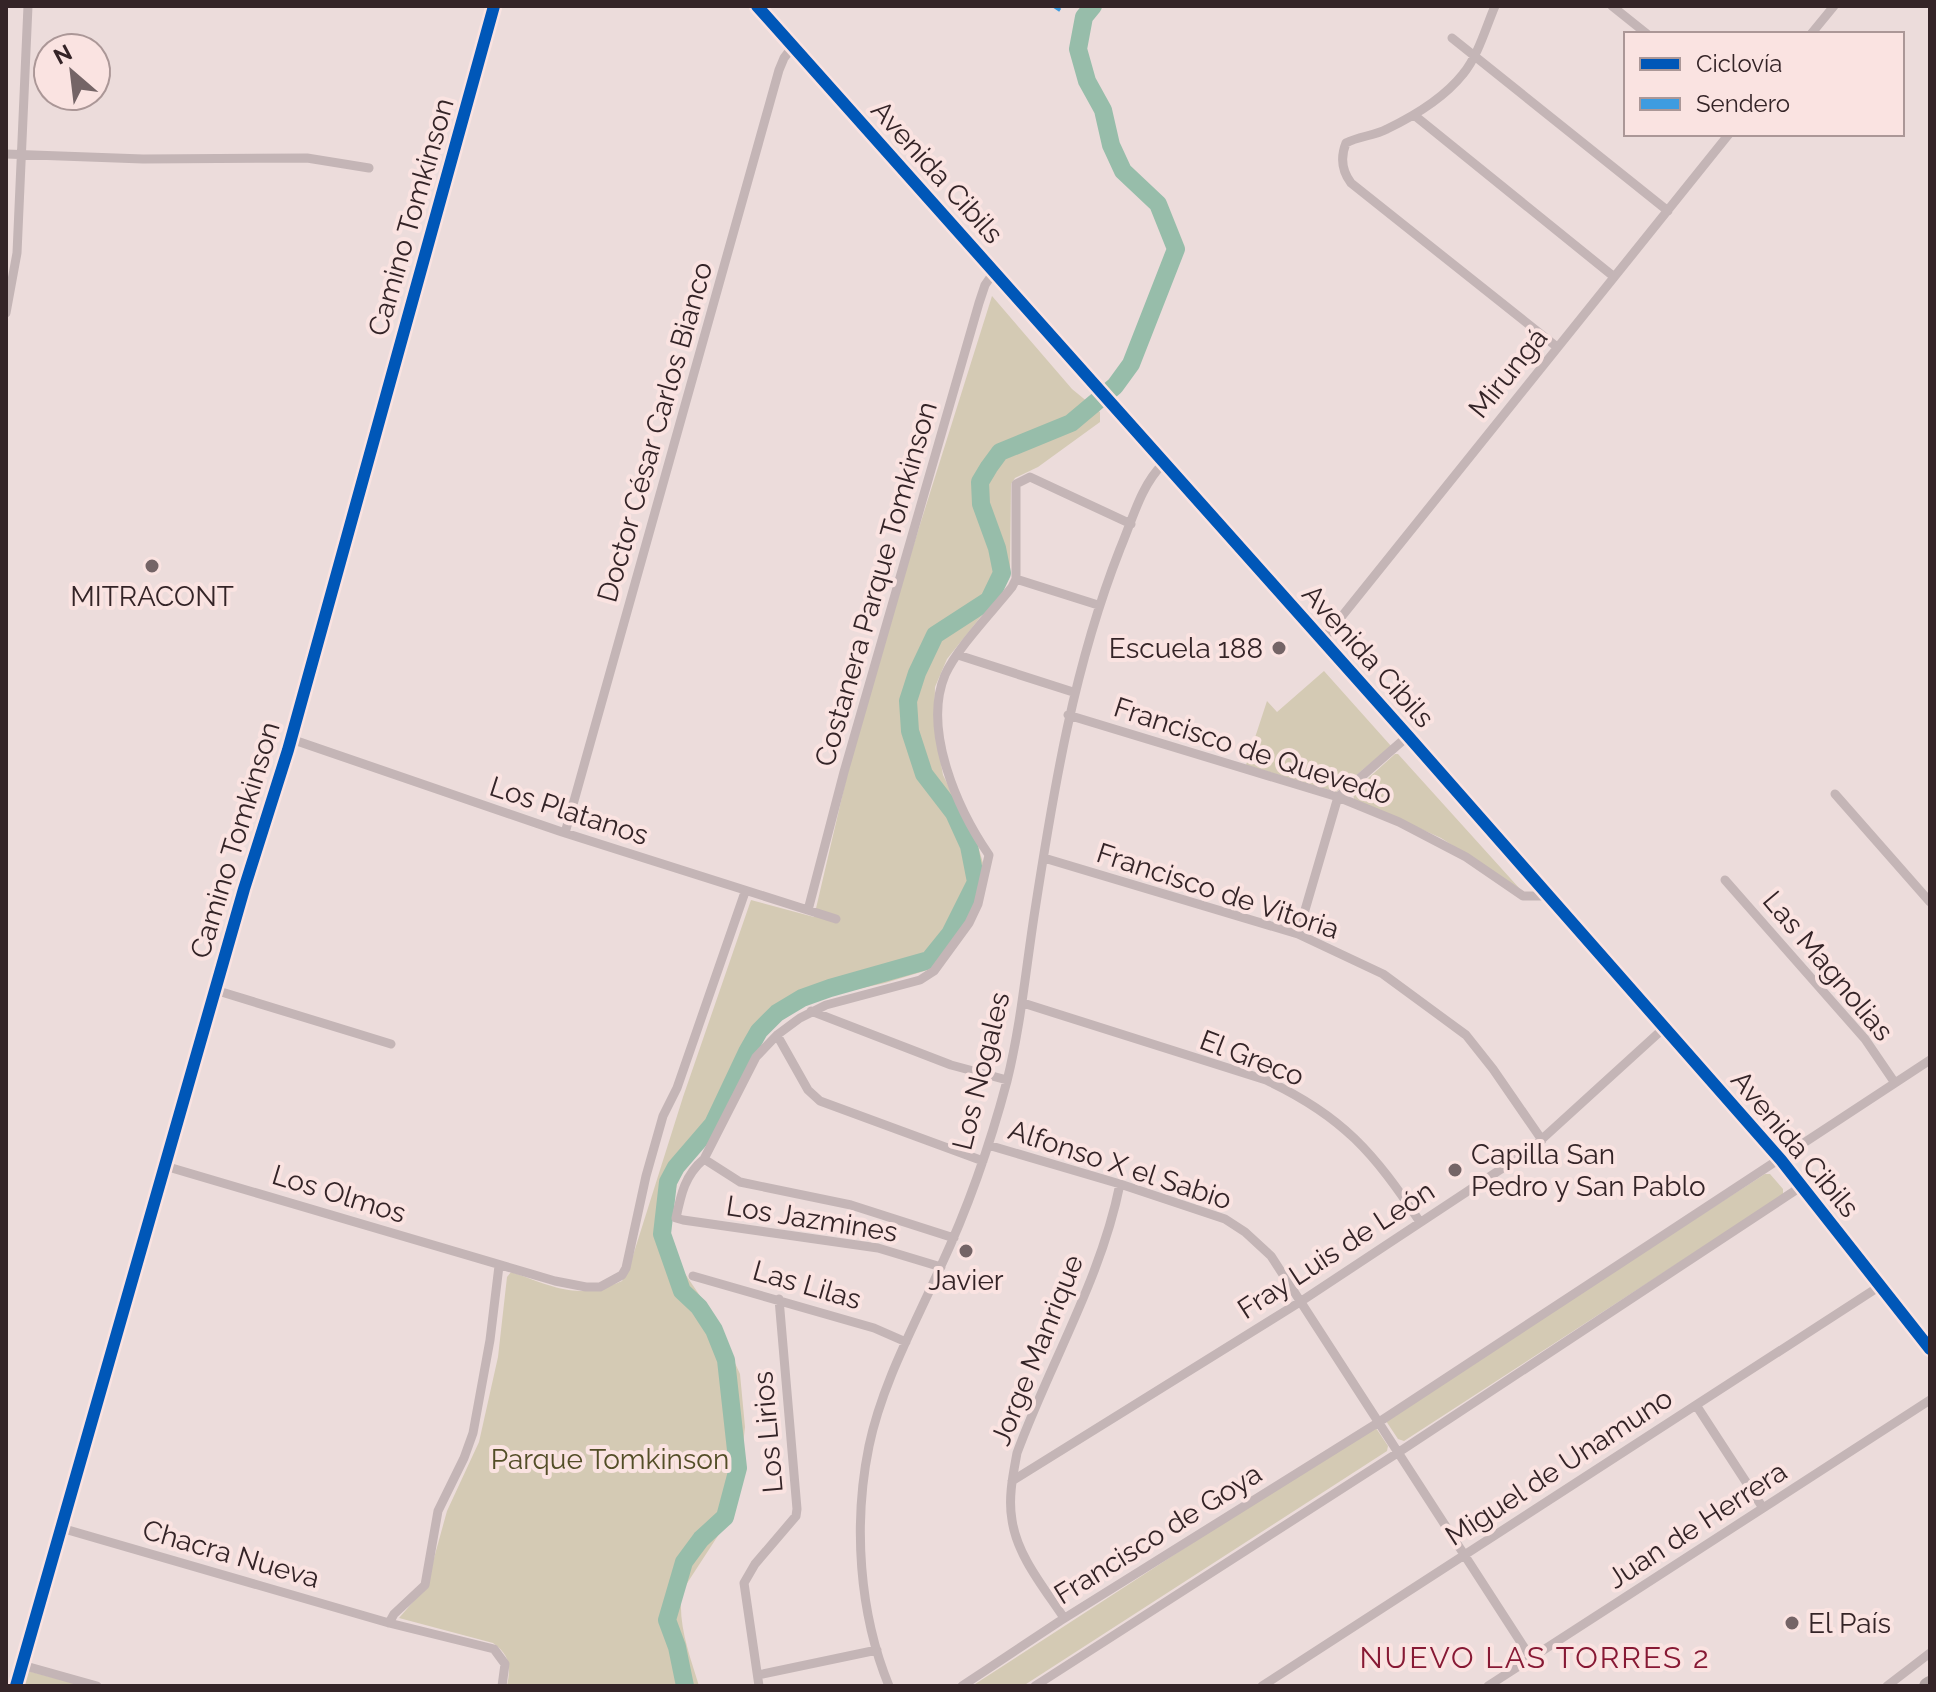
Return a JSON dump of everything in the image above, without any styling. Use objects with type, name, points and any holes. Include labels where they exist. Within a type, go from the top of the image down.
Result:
[{"type":"street","points":[[6,313],[17,253],[28,6]]},
{"type":"street","name":"Camino Tomkinson","points":[[16,1686],[215,990],[291,739],[494,6]]},
{"type":"street","name":"Avenida Cibils","points":[[757,6],[1408,736],[1781,1160],[1930,1349]]},
{"type":"street","points":[[1495,6],[1465,73],[1446,92],[1414,115],[1383,131],[1346,143],[1342,160],[1344,174],[1351,183],[1557,347]]},
{"type":"street","points":[[1612,6],[1644,32]]},
{"type":"street","points":[[1813,32],[1834,6]]},
{"type":"street","points":[[1452,38],[1668,211]]},
{"type":"street","name":"Doctor César Carlos Bianco","points":[[565,833],[779,70],[793,46]]},
{"type":"street","points":[[1414,115],[1613,276]]},
{"type":"street","name":"Mirungá","points":[[1322,641],[1727,136]]},
{"type":"street","points":[[6,154],[143,159],[307,158],[369,168]]},
{"type":"street","name":"Costanera Parque Tomkinson","points":[[808,910],[844,772],[979,303],[985,285],[994,272]]},
{"type":"street","name":"Los Nogales","points":[[889,1686],[877,1650],[861,1552],[864,1478],[878,1412],[954,1238],[988,1145],[1007,1080],[1023,1003],[1073,692],[1098,605],[1149,482],[1163,464]]},
{"type":"street","points":[[954,1238],[851,1205],[740,1182],[704,1159],[756,1057],[777,1035],[811,1011],[920,980],[934,971],[969,923],[978,904],[989,855],[955,794],[944,757],[939,727],[941,686],[946,672],[1016,579],[1014,490],[1019,481],[1030,477],[1131,524]]},
{"type":"street","points":[[1016,579],[1098,605]]},
{"type":"street","points":[[958,655],[1073,692]]},
{"type":"street","name":"Francisco de Quevedo","points":[[1068,715],[1338,797],[1399,822],[1466,857],[1523,896],[1548,896]]},
{"type":"street","points":[[1298,934],[1338,797],[1408,736]]},
{"type":"street","name":"Los Platanos","points":[[291,739],[565,833],[836,919]]},
{"type":"street","points":[[1835,794],[1930,902]]},
{"type":"street","name":"Francisco de Vitoria","points":[[1044,858],[1298,934],[1383,974],[1466,1035],[1542,1140]]},
{"type":"street","name":"Las Magnolias","points":[[1725,880],[1865,1039],[1895,1083]]},
{"type":"street","points":[[502,1686],[505,1664],[494,1649],[389,1623],[394,1614],[425,1585],[438,1511],[473,1433],[490,1340],[499,1266],[586,1287],[600,1287],[615,1281],[626,1268],[663,1116],[677,1088],[745,892]]},
{"type":"street","points":[[215,990],[391,1044]]},
{"type":"street","name":"El Greco","points":[[1023,1003],[1266,1080],[1299,1096],[1330,1117],[1368,1150],[1420,1222]]},
{"type":"street","points":[[811,1011],[951,1065],[1007,1080]]},
{"type":"street","name":"Fray Luis de León","points":[[1012,1481],[1300,1302],[1542,1140],[1664,1028]]},
{"type":"street","points":[[777,1035],[808,1090],[820,1101],[983,1161]]},
{"type":"street","name":"Francisco de Goya","points":[[962,1686],[1064,1618],[1379,1422],[1930,1060]]},
{"type":"street","name":"Alfonso X el Sabio","points":[[988,1145],[1120,1184],[1235,1225],[1271,1256],[1379,1422]]},
{"type":"street","name":"Los Jazmines","points":[[704,1159],[686,1180],[676,1218],[878,1248],[941,1267]]},
{"type":"street","name":"Los Olmos","points":[[165,1166],[499,1266]]},
{"type":"street","name":"Jorge Manrique","points":[[1064,1618],[1036,1576],[1018,1540],[1012,1522],[1012,1481],[1017,1453],[1087,1288],[1114,1212],[1120,1184]]},
{"type":"street","points":[[1035,1686],[1399,1452],[1802,1186]]},
{"type":"street","name":"Las Lilas","points":[[693,1276],[874,1328],[906,1342]]},
{"type":"street","name":"Miguel de Unamuno","points":[[1262,1686],[1880,1286]]},
{"type":"street","name":"Los Lirios","points":[[759,1681],[744,1583],[755,1564],[796,1516],[797,1509],[779,1299]]},
{"type":"street","name":"Juan de Herrera","points":[[1488,1686],[1930,1400]]},
{"type":"street","points":[[1696,1405],[1763,1508]]},
{"type":"street","points":[[1379,1422],[1531,1658]]},
{"type":"street","name":"Chacra Nueva","points":[[61,1528],[389,1623]]},
{"type":"street","points":[[759,1681],[877,1650]]},
{"type":"street","points":[[1887,1686],[1930,1653]]},
{"type":"street","points":[[22,1665],[97,1686]]},
{"type":"green space","name":"Parque Tomkinson","points":[[992,296],[1072,389],[1100,412],[1100,422],[1038,467],[1015,478],[1011,484],[1010,574],[1002,590],[947,659],[935,687],[934,725],[943,775],[977,843],[983,863],[975,905],[931,969],[831,995],[777,1018],[761,1036],[710,1139],[678,1178],[669,1225],[675,1259],[713,1315],[740,1374],[745,1427],[736,1508],[682,1591],[683,1627],[699,1686],[507,1686],[508,1662],[493,1643],[399,1618],[426,1587],[447,1511],[479,1442],[498,1357],[507,1277],[511,1272],[554,1287],[579,1291],[622,1281],[630,1265],[683,1097],[751,900],[814,917],[852,754],[895,604]]},
{"type":"green space","points":[[1324,671],[1391,746],[1336,792],[1246,765],[1267,701],[1277,712]]},
{"type":"green space","points":[[1395,754],[1520,889],[1441,838],[1354,799],[1353,792]]},
{"type":"green space","points":[[1765,1174],[1770,1174],[1783,1189],[1783,1195],[1404,1441],[1398,1439],[1386,1421],[1399,1409]]},
{"type":"green space","points":[[1371,1427],[1376,1428],[1388,1446],[1387,1451],[1023,1686],[972,1686]]},
{"type":"green space","points":[[28,1671],[84,1686],[21,1686]]},
{"type":"waterway","points":[[685,1686],[677,1647],[667,1620],[684,1562],[701,1539],[725,1517],[738,1468],[726,1360],[714,1330],[699,1307],[682,1291],[662,1234],[668,1182],[676,1167],[713,1124],[759,1031],[777,1013],[802,998],[830,988],[929,960],[950,934],[976,882],[969,846],[954,813],[924,774],[910,731],[908,701],[935,635],[989,600],[1002,573],[997,548],[981,504],[980,482],[1000,452],[1071,423],[1115,386],[1131,364],[1176,249],[1158,204],[1123,171],[1111,145],[1103,110],[1087,81],[1078,49],[1084,17],[1093,6]]},
{"type":"cycle path","points":[[16,1686],[244,889],[288,750],[494,6]]},
{"type":"cycle path","points":[[757,6],[1408,736],[1781,1160],[1930,1349]]},
{"type":"place","name":"MITRACONT","points":[[152,566]]},
{"type":"place","name":"Escuela 188","points":[[1279,648]]},
{"type":"place","name":"Capilla San Pedro y San Pablo","points":[[1455,1170]]},
{"type":"place","name":"Javier","points":[[966,1251]]},
{"type":"place","name":"El País","points":[[1792,1623]]},
{"type":"district","name":"NUEVO LAS TORRES 2","points":[[1535,1657]]}]
